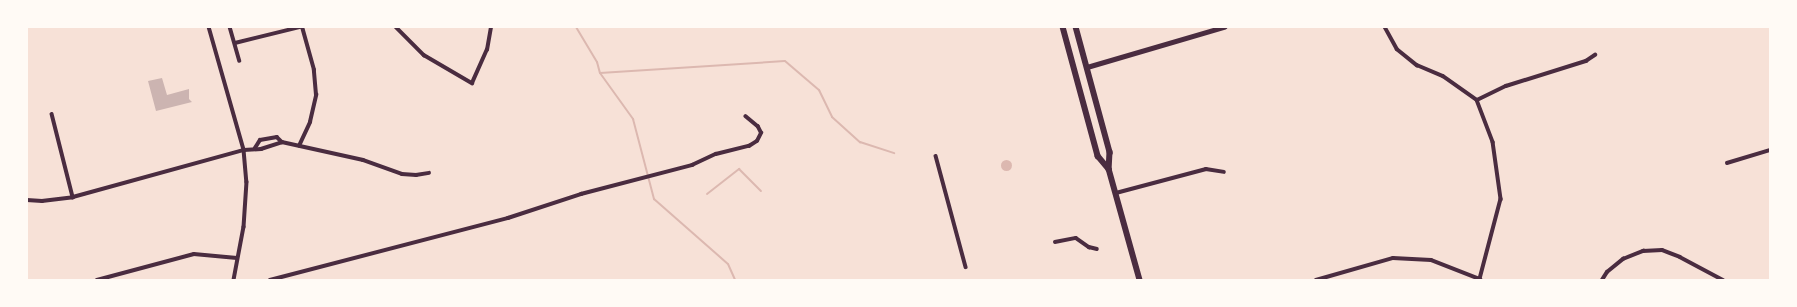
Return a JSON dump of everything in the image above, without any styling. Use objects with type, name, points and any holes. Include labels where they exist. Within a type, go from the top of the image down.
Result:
[{"type":"main road","points":[[1063,27],[1098,156],[1109,169]]},
{"type":"main road","points":[[1076,27],[1110,152],[1109,169],[1140,280]]},
{"type":"street","points":[[209,27],[244,150],[247,182],[244,227],[234,280]]},
{"type":"street","points":[[230,27],[240,61]]},
{"type":"street","points":[[235,43],[301,27],[314,70],[316,95],[310,122],[299,146]]},
{"type":"street","points":[[396,27],[424,55],[472,83],[487,50],[491,27]]},
{"type":"street","points":[[1087,67],[1224,27]]},
{"type":"street","points":[[1316,280],[1393,258],[1431,260],[1481,279],[1501,199],[1493,142],[1477,100],[1443,76],[1417,65],[1397,49],[1385,27]]},
{"type":"street","points":[[1477,100],[1506,86],[1586,61],[1595,55]]},
{"type":"street","points":[[52,114],[73,197]]},
{"type":"street","points":[[270,280],[508,218],[581,194],[692,165],[716,154],[749,146],[757,141],[761,133],[758,127],[746,117]]},
{"type":"street","points":[[255,148],[260,140],[277,137],[282,142]]},
{"type":"street","points":[[27,200],[42,201],[73,197],[244,150],[255,148],[261,149],[282,142],[363,160],[402,174],[416,175],[429,173]]},
{"type":"street","points":[[1727,163],[1770,150]]},
{"type":"street","points":[[936,156],[966,267]]},
{"type":"street","points":[[1116,193],[1206,169],[1224,172]]},
{"type":"street","points":[[1055,242],[1076,238],[1089,247],[1097,249]]},
{"type":"street","points":[[1602,280],[1607,272],[1623,259],[1643,251],[1662,250],[1680,257],[1723,280]]},
{"type":"street","points":[[97,280],[194,254],[237,258]]},
{"type":"shaded area","points":[[1004,160],[1008,160],[1010,161],[1010,169],[1004,170],[1001,167],[1001,163]]},
{"type":"building","points":[[162,78],[167,95],[189,89],[189,99],[192,102],[156,111],[148,81]]},
{"type":"waterway","points":[[576,27],[597,62],[600,73],[633,119],[654,199],[728,264],[735,280]]},
{"type":"waterway","points":[[600,73],[785,61],[819,90],[832,117],[860,142],[894,153]]},
{"type":"waterway","points":[[707,194],[739,169],[761,191]]}]
